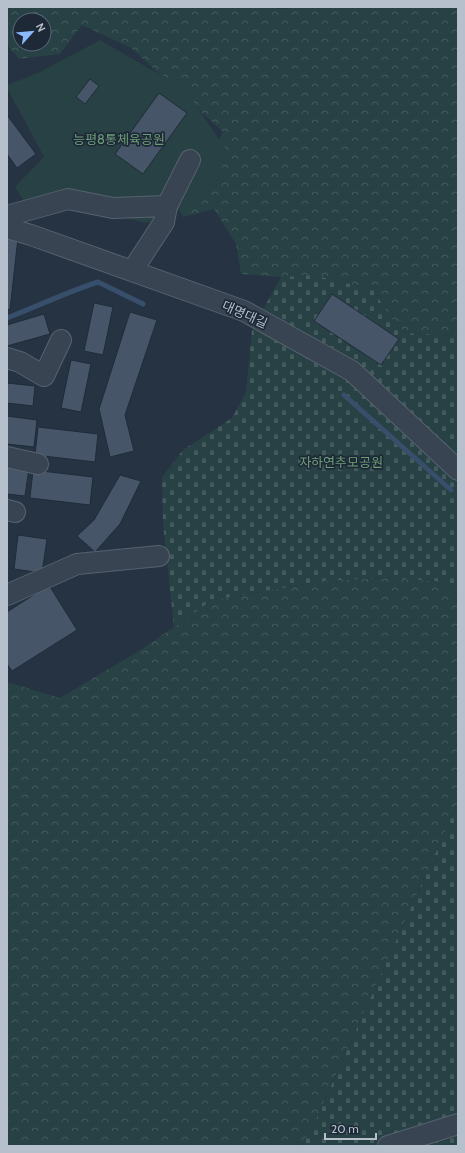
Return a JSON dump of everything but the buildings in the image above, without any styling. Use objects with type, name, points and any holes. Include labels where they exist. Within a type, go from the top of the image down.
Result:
[{"type":"street","points":[[132,271],[164,222],[167,206],[190,160]]},
{"type":"street","points":[[7,216],[68,199],[112,208],[167,206]]},
{"type":"street","name":"대명대길","points":[[7,228],[31,235],[244,311],[352,371],[453,465]]},
{"type":"street","points":[[7,358],[20,362],[44,376],[61,340]]},
{"type":"street","points":[[7,457],[38,464]]},
{"type":"street","points":[[7,595],[77,564],[159,556]]},
{"type":"street","points":[[388,1146],[458,1124]]},
{"type":"green space","points":[[7,7],[264,7],[286,9],[289,7],[458,7],[458,336],[405,333],[396,325],[373,290],[314,275],[281,277],[241,274],[236,244],[214,209],[183,217],[172,196],[206,162],[223,132],[131,48],[82,25],[60,54],[19,59],[13,52],[52,52],[52,12],[12,12],[12,51],[7,45]]},
{"type":"green space","name":"능평8통체육공원","points":[[100,40],[185,89],[227,151],[218,180],[194,204],[147,223],[67,205],[32,215],[15,187],[44,157],[7,88],[7,85],[40,72]]},
{"type":"green space","name":"자하연추모공원","points":[[314,275],[373,290],[396,325],[405,333],[458,336],[458,595],[436,581],[385,578],[322,581],[212,600],[174,627],[163,524],[162,477],[183,450],[232,418],[246,392],[252,329],[281,277]]},
{"type":"green space","points":[[385,578],[436,581],[458,595],[458,803],[314,1124],[302,1146],[7,1146],[7,682],[60,698],[145,647],[212,600],[322,581]]},
{"type":"green space","points":[[458,803],[458,1146],[302,1146],[314,1124]]},
{"type":"waterway","points":[[7,318],[98,282],[143,304]]},
{"type":"waterway","points":[[344,395],[451,490]]}]
